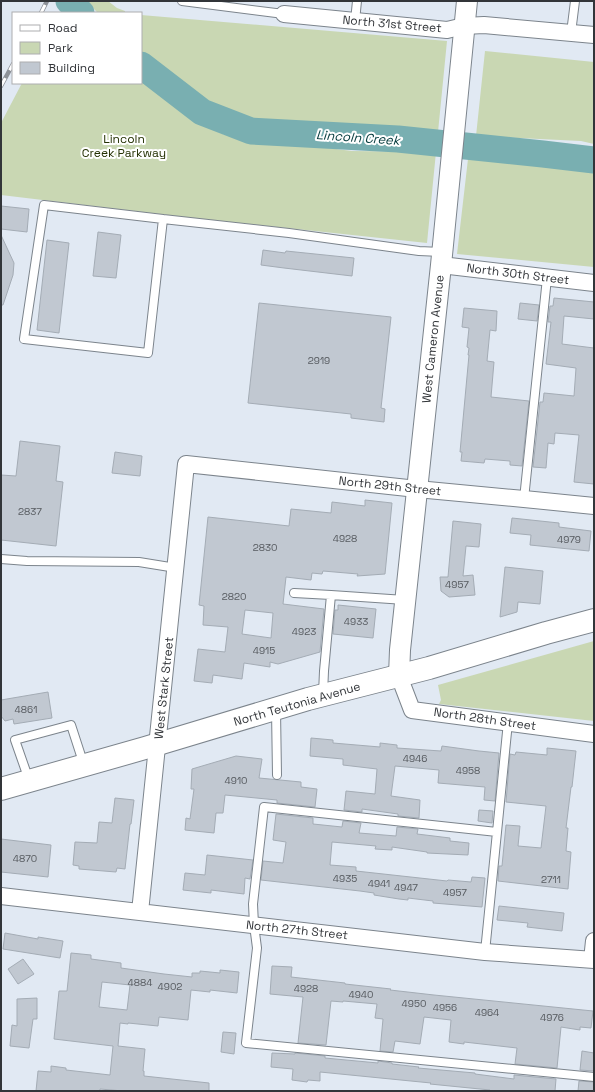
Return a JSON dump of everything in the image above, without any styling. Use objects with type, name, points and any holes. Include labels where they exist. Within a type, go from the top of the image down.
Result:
[{"type":"main road","name":"North Teutonia Avenue","points":[[1,790],[323,695],[429,668],[594,620]]},
{"type":"street","name":"West Cameron Avenue","points":[[399,676],[405,600],[442,259],[467,1]]},
{"type":"street","name":"North 31st Street","points":[[284,14],[446,30],[484,24],[594,35]]},
{"type":"street","name":"North 30th Street","points":[[442,259],[547,278],[594,283]]},
{"type":"street","name":"North 29th Street","points":[[186,464],[417,489],[594,506]]},
{"type":"street","name":"West Stark Street","points":[[140,912],[186,464]]},
{"type":"street","name":"North 28th Street","points":[[399,676],[412,710],[594,734]]},
{"type":"street","name":"North 27th Street","points":[[1,896],[485,952],[593,960]]},
{"type":"street","points":[[593,960],[594,941]]},
{"type":"lane","points":[[182,1],[284,14]]},
{"type":"lane","points":[[355,21],[357,1]]},
{"type":"lane","points":[[571,33],[574,1]]},
{"type":"lane","points":[[163,219],[148,353],[24,339],[44,205],[163,219],[289,234],[419,250],[442,259]]},
{"type":"lane","points":[[524,499],[547,278]]},
{"type":"lane","points":[[1,559],[27,561],[139,562],[176,568]]},
{"type":"lane","points":[[294,593],[405,600]]},
{"type":"lane","points":[[323,695],[331,595]]},
{"type":"lane","points":[[276,709],[277,775]]},
{"type":"lane","points":[[485,952],[508,722]]},
{"type":"lane","points":[[30,781],[15,740],[71,725],[84,765]]},
{"type":"lane","points":[[496,832],[264,807],[253,904],[257,948],[246,1043],[594,1077]]},
{"type":"green space","points":[[86,1],[108,1],[117,8],[125,11],[125,12],[97,12]]},
{"type":"green space","points":[[142,15],[447,41],[438,132],[257,121],[193,98],[142,55]]},
{"type":"green space","points":[[485,51],[594,62],[594,144],[581,141],[476,136]]},
{"type":"green space","name":"Lincoln Creek Parkway","points":[[142,78],[191,117],[225,135],[352,151],[436,152],[427,243],[193,218],[1,195],[1,123],[21,84],[142,84]]},
{"type":"green space","points":[[468,159],[594,172],[594,267],[457,254]]},
{"type":"green space","points":[[594,641],[594,721],[439,704],[441,700],[438,685]]},
{"type":"building","points":[[1,206],[29,209],[27,232],[1,229]]},
{"type":"building","points":[[98,232],[121,235],[116,278],[93,276]]},
{"type":"building","points":[[1,235],[14,263],[13,275],[3,305],[1,305]]},
{"type":"building","points":[[47,240],[69,243],[59,333],[37,330]]},
{"type":"building","points":[[263,250],[354,258],[352,276],[261,265]]},
{"type":"building","points":[[554,298],[594,302],[594,319],[564,316],[562,344],[594,348],[594,484],[574,482],[579,435],[555,433],[554,444],[548,443],[546,468],[533,467],[540,402],[543,402],[544,393],[574,396],[576,368],[546,364],[551,322],[548,322],[550,306],[553,306]]},
{"type":"building","points":[[259,303],[391,317],[381,408],[385,409],[384,422],[351,418],[351,414],[248,403]]},
{"type":"building","points":[[520,303],[539,305],[537,321],[518,319]]},
{"type":"building","points":[[464,308],[497,311],[496,331],[490,330],[487,361],[494,362],[491,397],[529,401],[522,466],[510,465],[510,461],[485,459],[484,463],[461,461],[462,452],[460,452],[469,355],[469,348],[467,347],[469,328],[462,327]]},
{"type":"building","points":[[20,441],[60,446],[56,481],[63,482],[56,546],[1,540],[1,475],[16,476]]},
{"type":"building","points":[[115,452],[142,456],[140,476],[112,473]]},
{"type":"building","points":[[365,500],[392,503],[385,574],[357,576],[358,574],[323,571],[322,574],[312,573],[311,580],[286,577],[283,604],[324,609],[320,652],[278,664],[270,662],[270,667],[244,663],[242,679],[213,675],[212,683],[194,681],[198,649],[225,652],[228,627],[203,625],[204,606],[199,605],[208,517],[289,526],[291,509],[331,513],[332,502],[365,506]],"holes":[[[245,610],[273,613],[271,638],[242,634]]]},
{"type":"building","points":[[512,518],[559,523],[559,527],[591,531],[589,551],[530,545],[531,535],[510,533]]},
{"type":"building","points":[[453,521],[481,524],[479,547],[466,546],[463,576],[473,575],[475,595],[449,597],[441,591],[440,577],[448,577]]},
{"type":"building","points":[[505,567],[543,571],[540,604],[518,602],[517,612],[500,617]]},
{"type":"building","points":[[338,605],[376,609],[373,638],[333,634],[335,610],[338,610]]},
{"type":"building","points":[[48,692],[52,718],[14,724],[13,719],[5,721],[1,716],[1,700]]},
{"type":"building","points":[[311,738],[333,740],[333,743],[380,747],[380,743],[397,745],[397,748],[441,751],[442,746],[499,753],[495,801],[484,800],[485,787],[438,783],[439,770],[395,766],[391,796],[420,800],[419,818],[398,816],[398,814],[362,809],[362,812],[344,810],[346,791],[375,794],[377,769],[343,765],[343,759],[310,756]]},
{"type":"building","points":[[547,748],[576,751],[566,828],[568,828],[566,851],[571,852],[568,889],[498,881],[499,866],[502,866],[506,825],[520,826],[518,846],[541,848],[546,806],[506,802],[510,754],[515,755],[516,752],[547,755]]},
{"type":"building","points":[[236,756],[262,759],[259,778],[301,782],[301,787],[317,789],[315,807],[277,803],[277,800],[225,795],[223,813],[216,813],[214,833],[185,830],[186,818],[190,819],[194,789],[191,789],[192,769]]},
{"type":"building","points":[[115,798],[134,800],[125,869],[117,868],[116,872],[79,869],[79,866],[73,865],[75,842],[97,843],[99,822],[112,823]]},
{"type":"building","points":[[479,810],[493,811],[492,823],[478,821]]},
{"type":"building","points":[[276,814],[313,818],[313,824],[342,827],[343,821],[361,823],[359,833],[396,836],[397,827],[418,829],[417,834],[450,838],[450,841],[469,843],[468,855],[427,853],[392,847],[392,850],[375,849],[376,846],[332,842],[330,865],[356,867],[356,871],[447,881],[471,882],[472,877],[485,878],[482,907],[433,903],[433,901],[408,898],[408,900],[399,899],[360,891],[261,880],[263,861],[283,863],[286,842],[273,840]]},
{"type":"building","points":[[1,839],[51,845],[48,877],[1,872]]},
{"type":"building","points":[[207,855],[253,860],[250,879],[245,878],[244,894],[211,890],[211,893],[183,890],[185,873],[205,875]]},
{"type":"building","points":[[499,906],[564,913],[562,931],[527,927],[528,923],[497,920]]},
{"type":"building","points":[[5,933],[38,939],[38,937],[63,941],[60,958],[3,949]]},
{"type":"building","points":[[71,953],[91,955],[91,959],[121,963],[121,968],[164,974],[192,977],[192,973],[200,973],[200,971],[220,973],[220,970],[239,972],[237,993],[210,990],[210,992],[191,990],[188,1020],[159,1017],[158,1026],[120,1023],[118,1046],[145,1049],[144,1076],[209,1083],[209,1091],[123,1091],[100,1089],[100,1091],[36,1091],[38,1071],[51,1072],[51,1066],[66,1068],[66,1070],[110,1075],[113,1046],[54,1039],[59,991],[67,991]],"holes":[[[102,982],[130,985],[127,1010],[99,1007]]]},
{"type":"building","points":[[23,959],[34,974],[18,984],[8,969]]},
{"type":"building","points":[[272,966],[292,967],[291,977],[434,995],[593,1011],[591,1028],[580,1027],[580,1030],[561,1027],[557,1068],[515,1064],[517,1048],[464,1042],[464,1044],[449,1042],[451,1020],[424,1017],[420,1044],[395,1041],[393,1052],[380,1051],[383,1019],[375,1018],[377,1004],[331,1001],[326,1045],[298,1043],[303,997],[270,994]]},
{"type":"building","points":[[37,998],[37,1019],[33,1019],[29,1048],[10,1046],[12,1025],[17,1026],[17,999]]},
{"type":"building","points":[[223,1032],[236,1033],[234,1054],[221,1052]]},
{"type":"building","points":[[582,1051],[594,1053],[594,1071],[580,1070]]},
{"type":"building","points":[[272,1053],[295,1053],[325,1056],[325,1058],[378,1063],[378,1061],[419,1067],[418,1068],[475,1073],[514,1079],[514,1075],[556,1079],[555,1091],[490,1091],[430,1084],[431,1083],[320,1072],[320,1081],[308,1080],[307,1082],[292,1080],[293,1069],[271,1067]]},
{"type":"building","points":[[579,1081],[594,1082],[594,1091],[578,1091]]},
{"type":"waterway","name":"Lincoln Creek","points":[[69,1],[80,12]]},
{"type":"waterway","name":"Lincoln Creek","points":[[142,66],[202,112],[251,131],[398,139],[594,160]]},
{"type":"railway","points":[[42,12],[47,1]]},
{"type":"railway","points":[[1,86],[12,66]]}]
